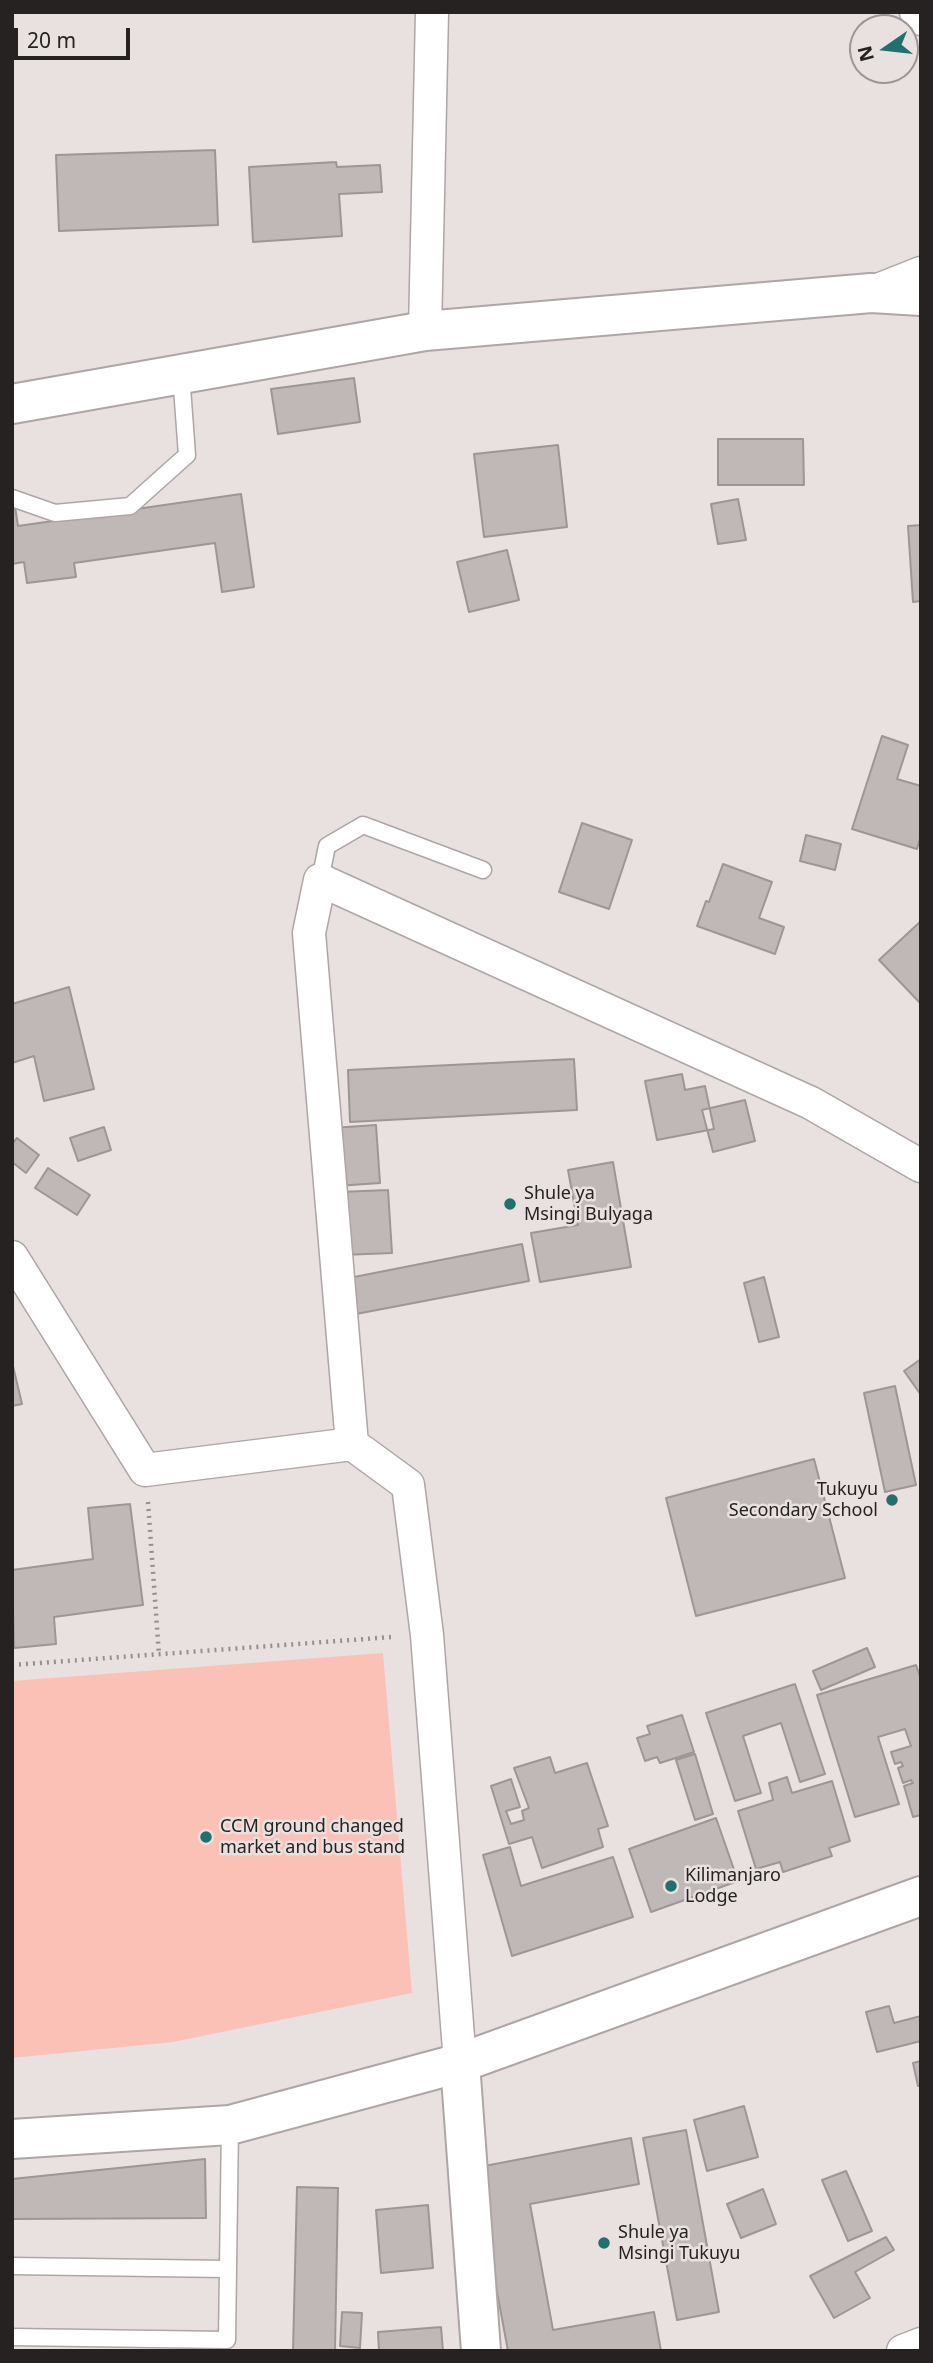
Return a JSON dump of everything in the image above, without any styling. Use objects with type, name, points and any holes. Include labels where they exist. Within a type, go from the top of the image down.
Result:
[{"type":"main road","points":[[12,404],[425,331],[871,293],[921,296]]},
{"type":"main road","points":[[12,2139],[230,2125],[460,2063],[921,1896]]},
{"type":"main road","points":[[460,2063],[481,2351]]},
{"type":"street","points":[[425,331],[432,12]]},
{"type":"street","points":[[916,12],[921,19]]},
{"type":"street","points":[[871,293],[921,273]]},
{"type":"street","points":[[352,1444],[309,933],[320,880],[811,1103],[921,1166]]},
{"type":"street","points":[[12,1257],[145,1470],[352,1444],[408,1485],[427,1635],[460,2063]]},
{"type":"street","points":[[903,2351],[921,2344]]},
{"type":"lane","points":[[12,498],[55,513],[130,506],[187,455],[181,374]]},
{"type":"lane","points":[[320,880],[327,846],[363,825],[483,870]]},
{"type":"lane","points":[[12,2337],[227,2340],[230,2125]]},
{"type":"lane","points":[[12,2266],[227,2269]]},
{"type":"path","points":[[145,1470],[159,1655]]},
{"type":"path","points":[[12,1665],[427,1635]]},
{"type":"shaded area","name":"CCM ground changed market and bus stand","points":[[383,1653],[412,1993],[173,2042],[12,2058],[12,1681]]},
{"type":"building","points":[[215,150],[218,225],[59,231],[56,155]]},
{"type":"building","points":[[336,162],[337,167],[380,165],[382,192],[339,194],[342,236],[253,242],[249,167]]},
{"type":"building","points":[[354,378],[360,422],[278,434],[271,389]]},
{"type":"building","points":[[718,439],[803,439],[804,485],[718,485]]},
{"type":"building","points":[[558,445],[567,527],[484,537],[474,454]]},
{"type":"building","points":[[12,487],[18,526],[241,494],[254,587],[222,592],[215,543],[74,563],[76,577],[27,583],[24,562],[12,564]]},
{"type":"building","points":[[738,499],[746,540],[718,544],[711,504]]},
{"type":"building","points":[[921,525],[921,601],[913,602],[908,526]]},
{"type":"building","points":[[507,550],[519,600],[469,612],[457,562]]},
{"type":"building","points":[[882,736],[908,745],[897,779],[921,786],[921,835],[917,849],[852,829]]},
{"type":"building","points":[[582,823],[632,840],[609,909],[559,892]]},
{"type":"building","points":[[806,835],[841,844],[835,870],[800,861]]},
{"type":"building","points":[[723,864],[772,882],[759,918],[784,927],[775,954],[697,926]]},
{"type":"building","points":[[921,921],[921,1004],[879,960]]},
{"type":"building","points":[[69,987],[94,1089],[44,1101],[34,1056],[12,1063],[12,1004]]},
{"type":"building","points":[[574,1059],[577,1110],[350,1122],[348,1070]]},
{"type":"building","points":[[682,1074],[685,1090],[705,1086],[714,1129],[657,1140],[645,1081]]},
{"type":"building","points":[[745,1100],[755,1141],[713,1152],[702,1110]]},
{"type":"building","points":[[376,1125],[380,1183],[337,1186],[332,1128]]},
{"type":"building","points":[[104,1127],[111,1150],[78,1161],[70,1138]]},
{"type":"building","points":[[17,1138],[39,1155],[26,1173],[12,1162],[12,1144]]},
{"type":"building","points":[[613,1162],[631,1267],[540,1282],[531,1233],[578,1225],[568,1170]]},
{"type":"building","points":[[48,1168],[90,1195],[77,1215],[35,1188]]},
{"type":"building","points":[[388,1190],[392,1253],[342,1255],[339,1192]]},
{"type":"building","points":[[522,1244],[529,1281],[356,1314],[349,1278]]},
{"type":"building","points":[[764,1277],[779,1337],[759,1342],[744,1283]]},
{"type":"building","points":[[921,1359],[921,1395],[904,1371]]},
{"type":"building","points":[[12,1362],[22,1404],[12,1406]]},
{"type":"building","points":[[895,1386],[916,1485],[885,1492],[864,1393]]},
{"type":"building","points":[[814,1459],[845,1578],[696,1616],[666,1498]]},
{"type":"building","points":[[130,1504],[143,1605],[54,1617],[56,1644],[14,1648],[12,1570],[93,1559],[88,1508]]},
{"type":"building","points":[[867,1648],[875,1667],[821,1690],[813,1671]]},
{"type":"building","points":[[916,1665],[921,1679],[921,1815],[913,1817],[904,1786],[913,1783],[911,1780],[903,1783],[898,1768],[903,1766],[901,1762],[895,1764],[891,1752],[911,1746],[905,1729],[878,1737],[899,1804],[855,1817],[817,1695]]},
{"type":"building","points":[[795,1684],[825,1774],[800,1782],[781,1723],[743,1736],[761,1793],[735,1801],[706,1713]]},
{"type":"building","points":[[682,1715],[694,1752],[660,1763],[657,1757],[645,1761],[637,1738],[650,1734],[647,1726]]},
{"type":"building","points":[[695,1754],[713,1814],[695,1820],[676,1760]]},
{"type":"building","points":[[550,1757],[555,1773],[587,1763],[608,1826],[598,1829],[603,1847],[542,1868],[532,1837],[509,1844],[491,1786],[511,1779],[520,1807],[506,1811],[511,1824],[524,1820],[522,1811],[529,1808],[514,1768]]},
{"type":"building","points":[[787,1777],[792,1793],[832,1781],[850,1841],[829,1848],[832,1856],[783,1872],[780,1862],[756,1869],[738,1811],[773,1800],[769,1783]]},
{"type":"building","points":[[716,1818],[738,1881],[651,1912],[629,1849]]},
{"type":"building","points":[[510,1847],[521,1886],[613,1857],[633,1917],[512,1956],[483,1855]]},
{"type":"building","points":[[889,2006],[894,2023],[921,2016],[921,2041],[877,2052],[866,2012]]},
{"type":"building","points":[[921,2061],[921,2086],[918,2086],[913,2063]]},
{"type":"building","points":[[744,2106],[758,2157],[707,2171],[694,2120]]},
{"type":"building","points":[[686,2130],[719,2312],[677,2320],[643,2138]]},
{"type":"building","points":[[631,2138],[639,2184],[530,2204],[553,2330],[654,2312],[661,2351],[508,2351],[474,2168]]},
{"type":"building","points":[[205,2159],[206,2218],[12,2219],[12,2179]]},
{"type":"building","points":[[846,2171],[872,2231],[848,2241],[822,2180]]},
{"type":"building","points":[[297,2187],[338,2188],[335,2351],[293,2351]]},
{"type":"building","points":[[763,2189],[776,2224],[741,2238],[727,2204]]},
{"type":"building","points":[[428,2205],[433,2268],[381,2273],[376,2210]]},
{"type":"building","points":[[886,2237],[894,2250],[855,2272],[870,2298],[834,2318],[810,2276]]},
{"type":"building","points":[[342,2312],[362,2313],[360,2348],[340,2346]]},
{"type":"building","points":[[441,2327],[443,2351],[379,2351],[378,2332]]},
{"type":"place","name":"Shule ya Msingi Bulyaga","points":[[510,1204]]},
{"type":"place","name":"Tukuyu Secondary School","points":[[892,1500]]},
{"type":"place","name":"CCM ground changed market and bus stand","points":[[206,1837]]},
{"type":"place","name":"Kilimanjaro Lodge","points":[[671,1886]]},
{"type":"place","name":"Shule ya Msingi Tukuyu","points":[[604,2243]]}]
